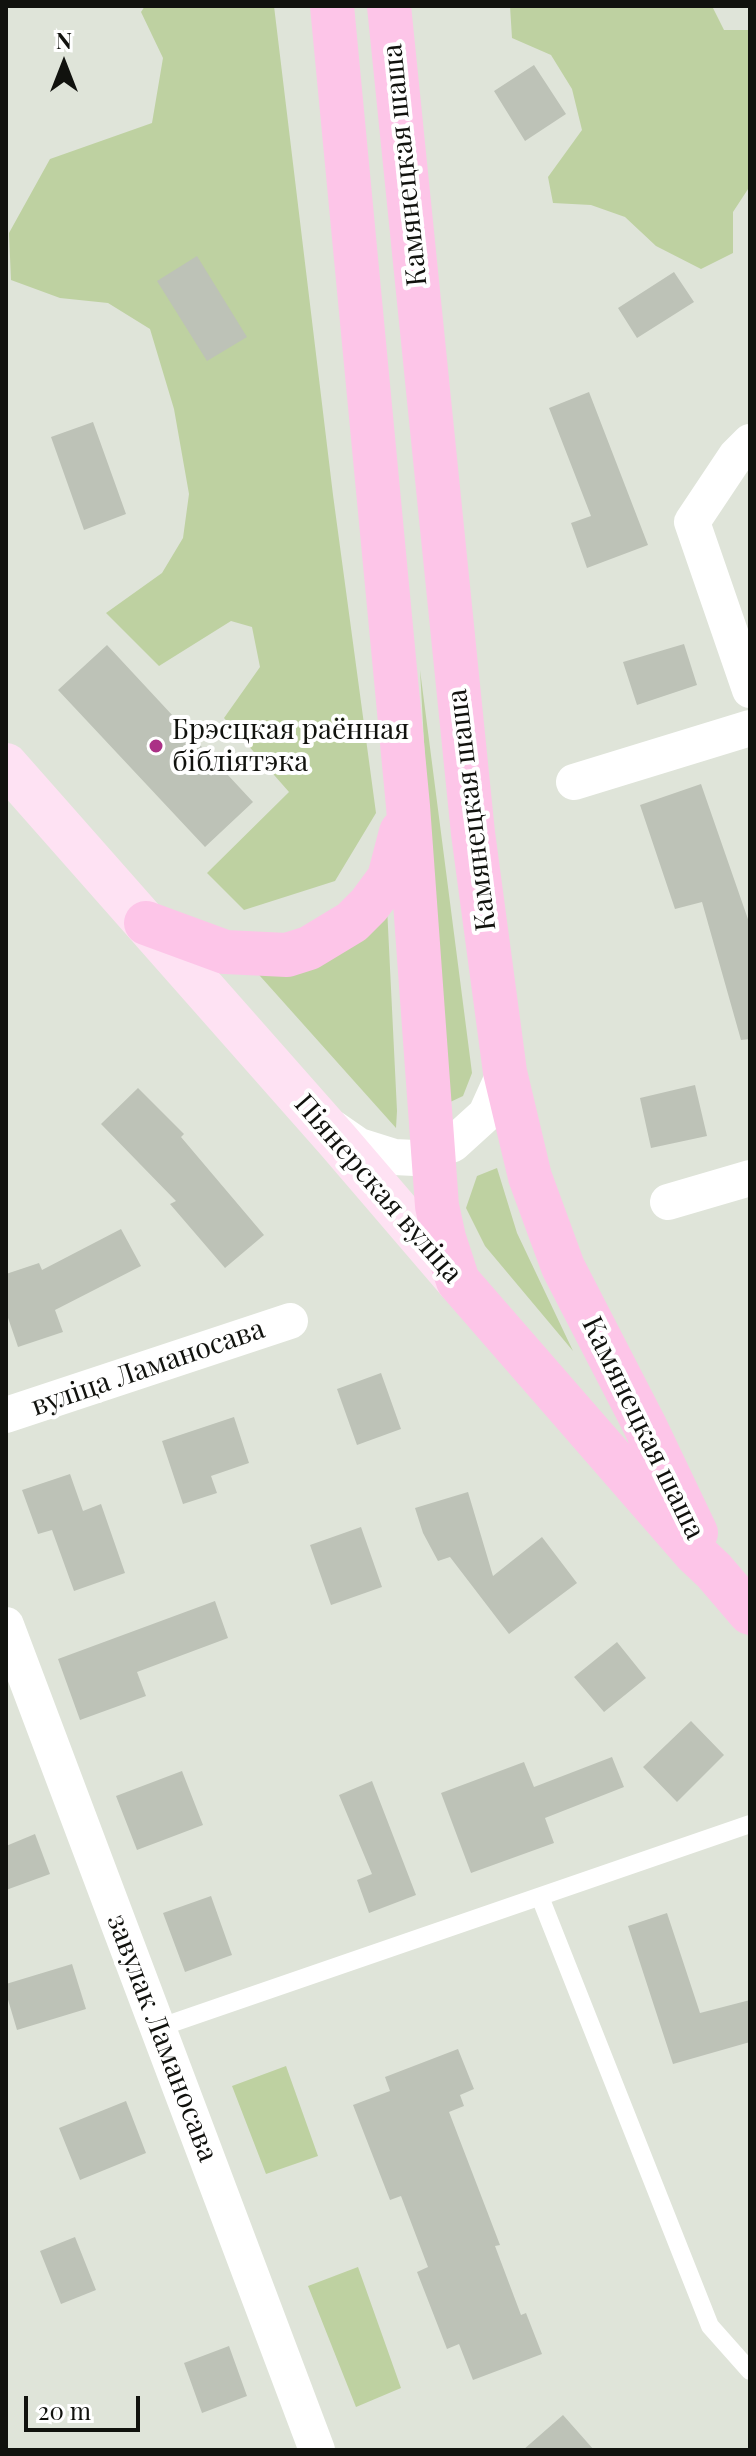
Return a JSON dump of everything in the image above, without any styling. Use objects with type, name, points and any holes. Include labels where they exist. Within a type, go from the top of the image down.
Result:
[{"type":"main road","name":"Камянецкая шаша","points":[[332,6],[408,806],[437,1206],[458,1281]]},
{"type":"main road","name":"Камянецкая шаша","points":[[389,6],[473,833],[505,1072],[530,1177],[563,1267],[645,1426],[714,1571]]},
{"type":"main road","name":"Піянерская вуліца","points":[[6,765],[750,1613]]},
{"type":"main road","points":[[146,923],[225,952],[287,955],[309,948],[352,922],[389,878],[408,806]]},
{"type":"street","points":[[750,442],[736,456],[692,522],[750,690]]},
{"type":"street","points":[[574,782],[750,728]]},
{"type":"street","points":[[315,1115],[359,1146],[394,1157],[415,1158],[453,1144],[486,1114],[505,1072]]},
{"type":"street","points":[[668,1202],[750,1178]]},
{"type":"street","name":"вуліца Ламаносава","points":[[6,1415],[290,1321]]},
{"type":"street","name":"завулак Ламаносава","points":[[6,1625],[317,2450]]},
{"type":"lane","points":[[158,2028],[750,1824]]},
{"type":"lane","points":[[540,1897],[710,2326],[750,2371]]},
{"type":"green space","points":[[145,6],[274,6],[333,495],[376,813],[335,881],[244,910],[207,873],[289,792],[224,718],[260,667],[252,627],[231,621],[159,666],[106,613],[162,573],[183,538],[189,494],[174,409],[150,329],[108,303],[60,298],[11,280],[9,233],[50,159],[152,123],[163,58],[141,12]]},
{"type":"green space","points":[[510,6],[712,6],[724,30],[750,30],[750,186],[733,212],[733,253],[701,269],[656,246],[625,217],[591,205],[553,203],[548,177],[582,130],[572,89],[551,55],[512,38]]},
{"type":"green space","points":[[420,670],[472,1073],[463,1096],[446,1104],[443,1081]]},
{"type":"green space","points":[[387,907],[397,1111],[396,1128],[252,967]]},
{"type":"green space","points":[[497,1168],[517,1233],[573,1351],[485,1246],[466,1208],[477,1176]]},
{"type":"green space","points":[[286,2066],[318,2156],[266,2174],[232,2086]]},
{"type":"green space","points":[[358,2267],[401,2388],[356,2407],[308,2286]]},
{"type":"building","points":[[534,65],[566,114],[525,141],[494,91]]},
{"type":"building","points":[[197,256],[247,337],[207,361],[157,281]]},
{"type":"building","points":[[674,272],[694,302],[637,338],[618,308]]},
{"type":"building","points":[[589,392],[648,545],[587,568],[571,523],[591,516],[549,408]]},
{"type":"building","points":[[93,422],[126,514],[84,530],[51,437]]},
{"type":"building","points":[[684,644],[697,685],[637,705],[623,662]]},
{"type":"building","name":"Брэсцкая раённая бібліятэка","points":[[107,645],[253,802],[205,847],[58,690]]},
{"type":"building","points":[[701,784],[750,925],[750,1039],[741,1040],[702,902],[675,909],[640,805]]},
{"type":"building","points":[[695,1085],[707,1136],[651,1148],[640,1098]]},
{"type":"building","points":[[138,1088],[184,1134],[181,1137],[264,1235],[225,1268],[170,1204],[176,1201],[101,1124]]},
{"type":"building","points":[[121,1229],[141,1266],[55,1310],[63,1332],[18,1347],[6,1312],[6,1274],[39,1263],[42,1270]]},
{"type":"building","points":[[381,1373],[401,1429],[357,1445],[337,1389]]},
{"type":"building","points":[[234,1417],[249,1463],[211,1476],[217,1493],[183,1504],[162,1441]]},
{"type":"building","points":[[70,1474],[83,1511],[101,1504],[125,1573],[74,1591],[52,1530],[38,1534],[22,1490]]},
{"type":"building","points":[[468,1492],[493,1576],[542,1537],[577,1583],[509,1634],[450,1557],[438,1561],[423,1533],[415,1508]]},
{"type":"building","points":[[361,1527],[382,1587],[331,1605],[310,1545]]},
{"type":"building","points":[[215,1601],[228,1638],[137,1672],[146,1696],[80,1720],[58,1659]]},
{"type":"building","points":[[617,1642],[646,1678],[604,1712],[574,1677]]},
{"type":"building","points":[[691,1721],[724,1755],[677,1802],[643,1767]]},
{"type":"building","points":[[612,1757],[624,1787],[545,1818],[554,1843],[471,1873],[441,1793],[524,1762],[534,1787]]},
{"type":"building","points":[[182,1771],[203,1825],[137,1850],[116,1796]]},
{"type":"building","points":[[372,1781],[416,1895],[369,1913],[357,1880],[372,1874],[339,1795]]},
{"type":"building","points":[[35,1834],[50,1874],[6,1890],[6,1846]]},
{"type":"building","points":[[211,1896],[232,1955],[185,1972],[163,1913]]},
{"type":"building","points":[[667,1913],[700,2013],[750,2000],[750,2042],[673,2064],[628,1926]]},
{"type":"building","points":[[72,1964],[86,2009],[17,2030],[6,1984]]},
{"type":"building","points":[[458,2049],[474,2089],[460,2095],[464,2106],[449,2112],[500,2245],[495,2246],[521,2315],[526,2313],[542,2354],[473,2380],[459,2344],[447,2349],[417,2272],[428,2267],[401,2196],[390,2200],[353,2105],[390,2091],[385,2077]]},
{"type":"building","points":[[126,2101],[146,2153],[80,2180],[59,2128]]},
{"type":"building","points":[[75,2237],[96,2290],[61,2304],[40,2251]]},
{"type":"building","points":[[229,2346],[247,2396],[202,2413],[184,2363]]},
{"type":"building","points":[[563,2415],[594,2450],[523,2450]]},
{"type":"place","name":"Брэсцкая раённая бібліятэка","points":[[156,746]]}]
